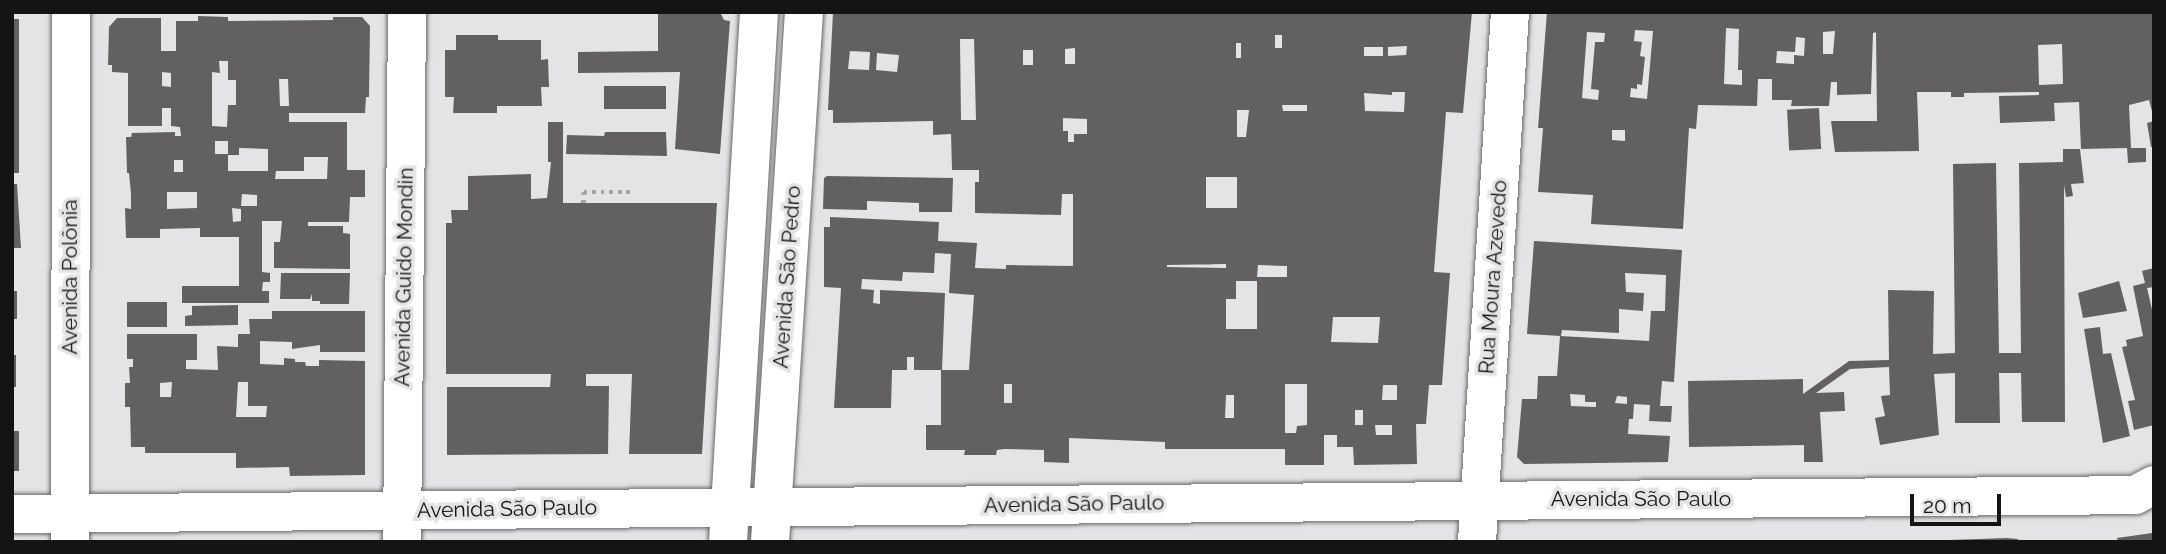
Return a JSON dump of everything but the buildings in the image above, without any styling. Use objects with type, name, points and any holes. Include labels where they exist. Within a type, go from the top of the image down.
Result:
[{"type":"street","name":"Avenida Polônia","points":[[70,528],[71,12]]},
{"type":"street","name":"Avenida Guido Mondin","points":[[402,526],[407,12]]},
{"type":"street","name":"Avenida São Pedro","points":[[729,524],[759,12]]},
{"type":"street","name":"Avenida São Pedro","points":[[772,525],[804,12]]},
{"type":"street","name":"Rua Moura Azevedo","points":[[1477,542],[1510,12]]},
{"type":"street","name":"Avenida São Paulo","points":[[12,514],[70,528],[772,525],[1478,500],[2144,490]]},
{"type":"path","points":[[583,203],[584,192],[632,192]]}]
